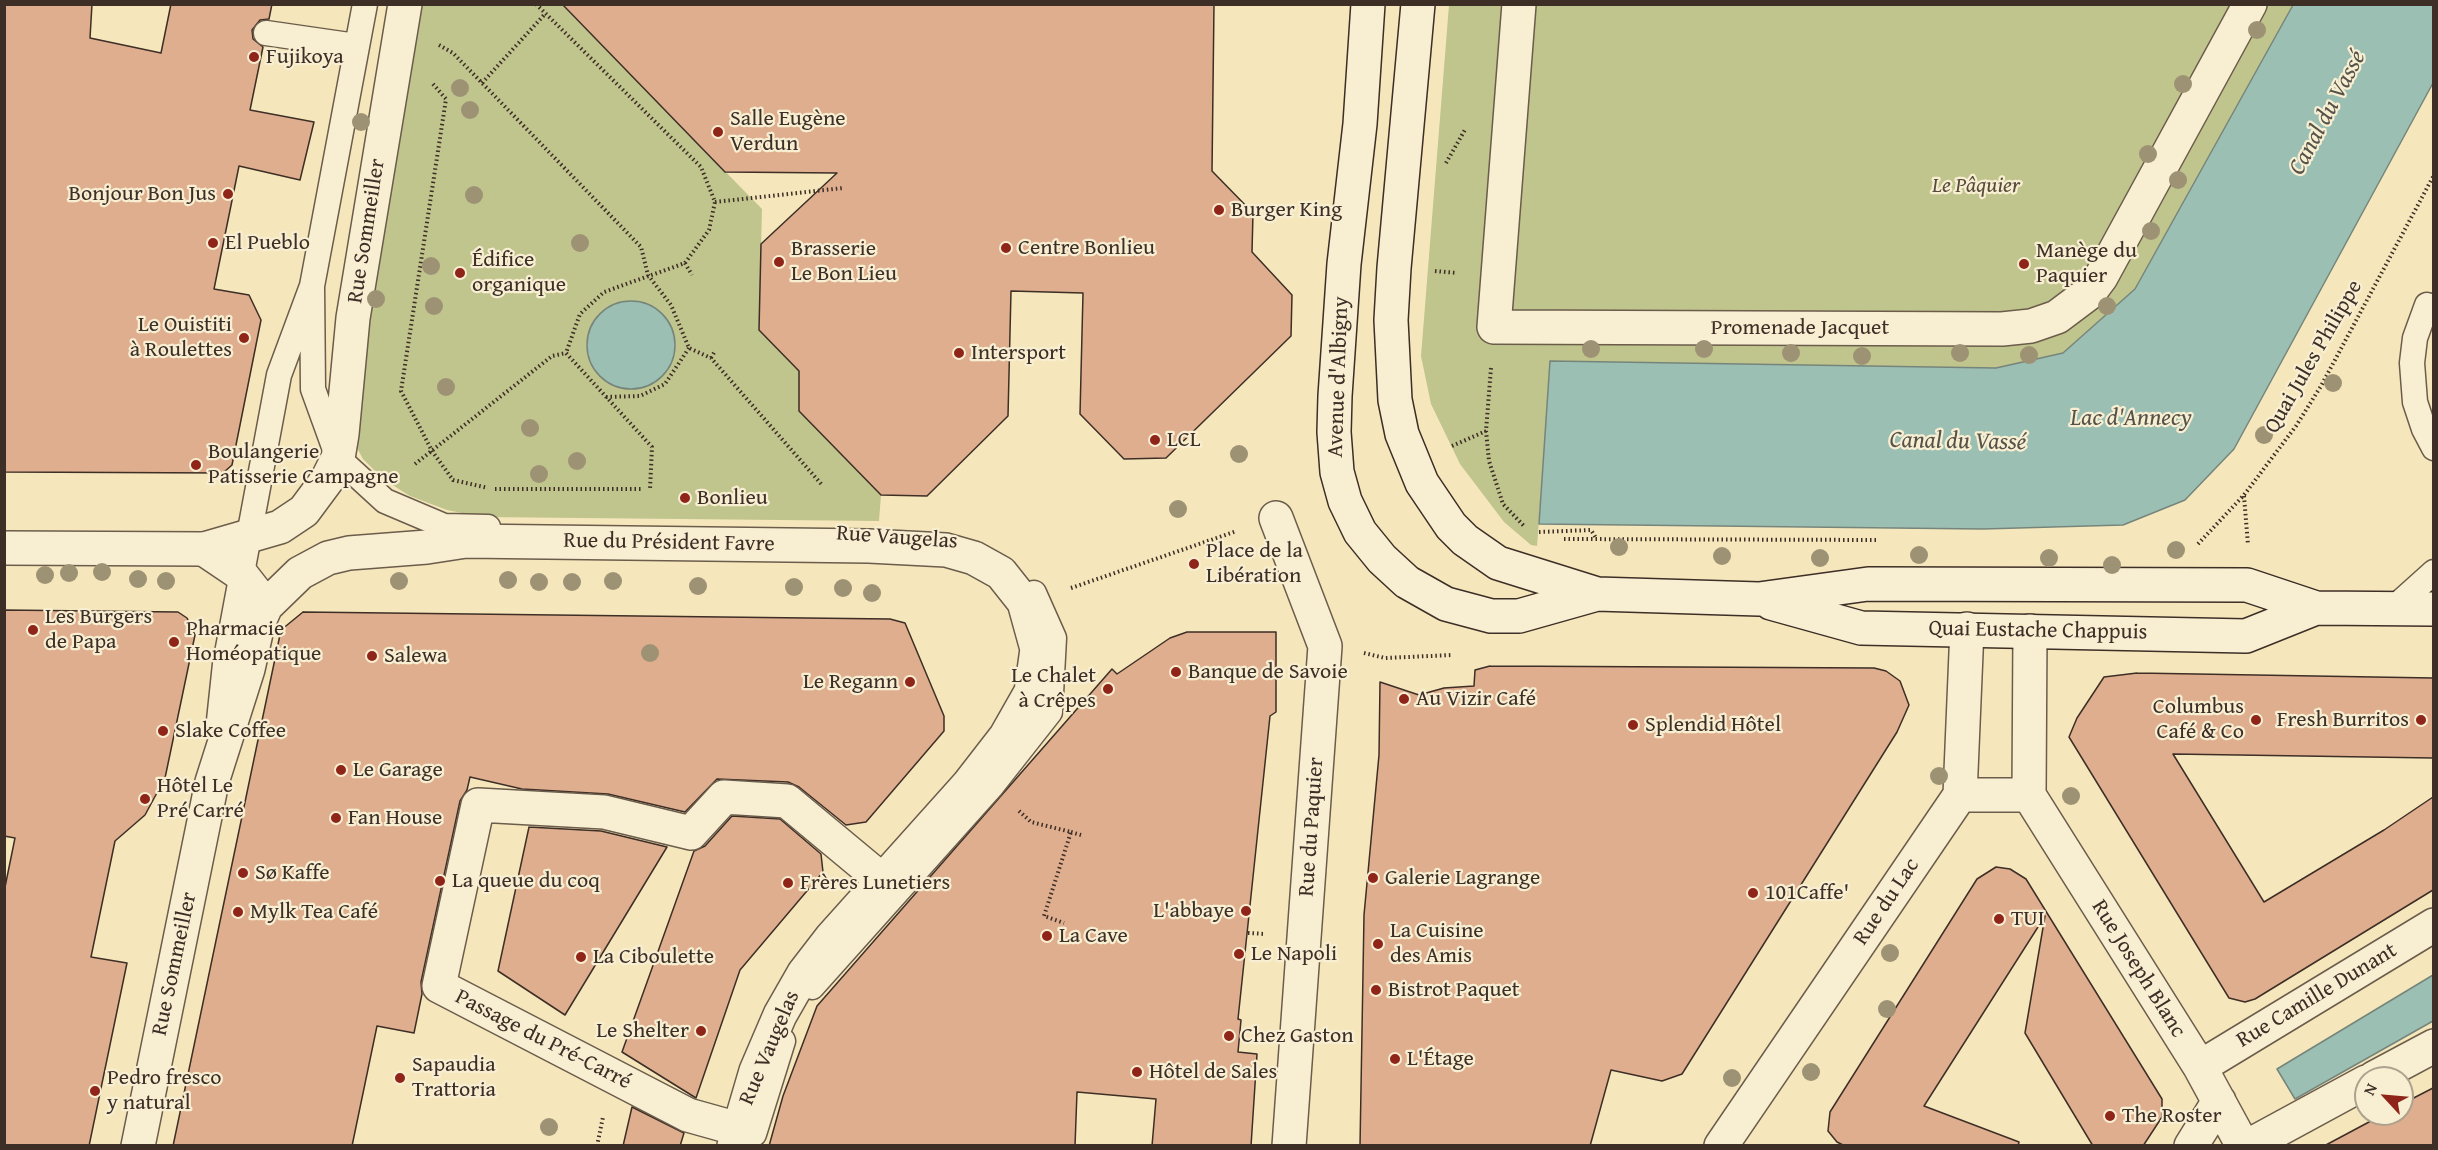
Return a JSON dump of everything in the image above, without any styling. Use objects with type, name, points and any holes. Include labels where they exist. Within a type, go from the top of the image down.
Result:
[{"type":"street","name":"Rue Sommeiller","points":[[250,537],[280,527],[304,511],[327,480],[338,458],[353,318],[405,4]]},
{"type":"street","name":"Avenue d'Albigny","points":[[1368,4],[1360,124],[1344,264],[1335,396],[1334,432],[1337,471],[1345,501],[1360,532],[1382,559],[1407,582],[1446,604],[1491,616],[1519,616],[1597,594]]},
{"type":"street","points":[[1418,4],[1391,320],[1395,400],[1402,434],[1422,483],[1451,526],[1466,540],[1498,563],[1597,594]]},
{"type":"street","points":[[1494,327],[1520,4]]},
{"type":"street","name":"Promenade Jacquet","points":[[1494,327],[2002,328],[2031,326],[2057,317],[2089,294],[2101,277],[2250,4]]},
{"type":"street","name":"Rue du Paquier","points":[[1276,518],[1325,646],[1289,1146]]},
{"type":"street","points":[[4,548],[204,549],[250,537]]},
{"type":"street","name":"Rue du Président Favre","points":[[300,573],[328,558],[349,553],[428,547],[466,541],[868,546],[946,550],[974,558],[1001,573],[1030,601]]},
{"type":"street","points":[[204,549],[241,574],[266,606]]},
{"type":"street","name":"Rue Sommeiller","points":[[138,1146],[212,782],[248,669],[258,624],[266,606],[300,573]]},
{"type":"street","name":"Quai Eustache Chappuis","points":[[1597,594],[1759,599],[1868,584],[2247,585],[2316,609]]},
{"type":"street","name":"Quai Eustache Chappuis","points":[[1759,599],[1862,628],[2246,636],[2316,609],[2395,607],[2433,609]]},
{"type":"street","name":"Rue Vaugelas","points":[[741,1140],[756,1071],[780,1015],[799,981],[831,938],[976,774],[1006,736],[1031,692],[1037,649],[1030,601]]},
{"type":"street","points":[[1967,629],[1960,795],[2029,795],[2030,632]]},
{"type":"street","name":"Rue du Lac","points":[[1722,1145],[1960,795]]},
{"type":"street","name":"Rue Joseph Blanc","points":[[2029,795],[2200,1067],[2246,1146]]},
{"type":"street","name":"Passage du Pré-Carré","points":[[741,1140],[688,1115],[439,986],[478,805],[604,812],[691,833],[724,797],[787,801],[882,880]]},
{"type":"street","name":"Rue Camille Dunant","points":[[2200,1067],[2433,925]]},
{"type":"street","points":[[2396,1066],[2433,1046]]},
{"type":"street","points":[[2246,1146],[2354,1088]]},
{"type":"street","points":[[2191,1146],[2219,1101]]},
{"type":"lane","name":"Rue Sommeiller","points":[[212,782],[225,664],[279,375],[312,286],[365,4]]},
{"type":"lane","points":[[266,33],[356,46]]},
{"type":"lane","name":"Rue Sommeiller","points":[[312,286],[313,389],[338,458],[385,501],[444,526]]},
{"type":"lane","points":[[2427,305],[2415,338],[2412,363],[2415,402],[2433,448]]},
{"type":"lane","name":"Rue Vaugelas","points":[[444,526],[889,535],[962,540],[1008,561],[1026,580],[1030,601],[1053,639],[1050,712],[992,787],[813,986],[783,1041],[741,1140]]},
{"type":"lane","points":[[2395,607],[2433,572]]},
{"type":"path","points":[[536,4],[701,167],[715,202],[709,230],[686,263],[604,292],[580,314],[566,353]]},
{"type":"path","points":[[482,83],[545,14]]},
{"type":"path","points":[[436,43],[453,53],[641,247],[648,275],[671,304],[689,348],[711,358],[823,486]]},
{"type":"path","points":[[432,82],[446,99],[401,391],[432,451],[453,480],[492,489],[642,489]]},
{"type":"path","points":[[1443,168],[1471,120]]},
{"type":"path","name":"Quai Jules Philippe","points":[[2201,541],[2244,495],[2283,446],[2321,386],[2433,175]]},
{"type":"path","points":[[715,202],[843,188]]},
{"type":"path","points":[[686,263],[692,275]]},
{"type":"path","points":[[1494,327],[1486,431],[1489,461],[1503,504],[1515,519],[1533,534],[1544,539]]},
{"type":"path","points":[[606,397],[640,396],[665,384],[689,348]]},
{"type":"path","points":[[711,358],[715,351]]},
{"type":"path","points":[[415,464],[552,356],[566,353]]},
{"type":"path","points":[[566,353],[652,447],[650,489]]},
{"type":"path","points":[[1448,447],[1486,431]]},
{"type":"path","points":[[2244,495],[2248,548]]},
{"type":"path","points":[[1030,601],[1276,518]]},
{"type":"path","points":[[1545,530],[1591,530],[1596,539]]},
{"type":"path","points":[[1410,655],[1452,655]]},
{"type":"path","points":[[992,787],[1031,822],[1081,835]]},
{"type":"path","points":[[1064,923],[1044,916],[1071,832]]},
{"type":"green space","points":[[415,5],[562,5],[762,209],[759,330],[799,371],[799,411],[881,495],[879,521],[482,517],[447,510],[410,496],[383,479],[363,459],[356,446],[369,288]]},
{"type":"green space","name":"Le Pâquier","points":[[1449,5],[2293,5],[2135,289],[2063,353],[1996,368],[1551,361],[1537,546],[1531,545],[1504,522],[1460,464],[1431,404],[1421,356]]},
{"type":"water","name":"Lac d'Annecy","points":[[2293,5],[2433,5],[2433,83],[2234,449],[2185,500],[2123,525],[1983,529],[1539,524],[1550,361],[1996,368],[2063,353],[2135,289]]},
{"type":"water","points":[[631,301],[648,305],[662,314],[671,328],[675,345],[671,362],[662,376],[648,385],[631,389],[614,385],[600,376],[591,362],[587,345],[591,328],[600,314],[614,305]]},
{"type":"water","points":[[2433,975],[2433,1021],[2295,1099],[2277,1069]]},
{"type":"building","points":[[4,4],[92,4],[90,38],[161,53],[171,4],[272,4],[269,19],[260,20],[252,30],[253,39],[263,47],[250,110],[314,122],[300,180],[239,166],[214,289],[249,295],[261,320],[232,465],[223,473],[4,472]]},
{"type":"building","name":"Centre Bonlieu","points":[[562,4],[1214,4],[1212,171],[1253,213],[1252,252],[1292,295],[1291,336],[1166,458],[1124,459],[1080,414],[1083,293],[1011,291],[1008,416],[927,496],[881,495],[799,411],[799,371],[759,330],[761,244],[837,173],[725,172]]},
{"type":"building","points":[[4,610],[178,612],[187,618],[195,635],[165,778],[145,815],[115,841],[91,957],[127,963],[89,1146],[4,1146],[4,892],[15,838],[4,836]]},
{"type":"building","points":[[303,612],[890,619],[905,623],[944,716],[944,731],[866,822],[846,825],[799,787],[788,782],[717,779],[685,812],[608,794],[522,789],[470,777],[467,790],[460,801],[421,982],[422,994],[414,1033],[377,1026],[352,1146],[173,1146],[281,630]]},
{"type":"building","points":[[1187,632],[1276,632],[1276,712],[1270,716],[1238,1019],[1241,1020],[1238,1052],[1257,1054],[1251,1146],[1152,1146],[1156,1099],[1077,1092],[1075,1146],[769,1146],[783,1096],[817,1006],[1112,669],[1117,674],[1170,638]]},
{"type":"building","points":[[1490,666],[1874,668],[1886,671],[1900,681],[1909,705],[1897,732],[1682,1074],[1662,1081],[1611,1070],[1590,1146],[1360,1146],[1364,915],[1379,755],[1380,682],[1419,695],[1444,688],[1474,686],[1475,670]]},
{"type":"building","points":[[2137,673],[2433,678],[2433,758],[2173,754],[2264,902],[2384,830],[2433,797],[2433,890],[2255,999],[2245,1002],[2229,998],[2069,737],[2077,718],[2104,677]]},
{"type":"building","points":[[732,816],[780,819],[821,854],[823,872],[740,970],[696,1098],[622,1052],[694,851],[705,846]]},
{"type":"building","points":[[529,827],[601,831],[667,847],[565,1015],[498,971]]},
{"type":"building","points":[[1996,867],[2010,869],[2026,879],[2162,1099],[2162,1117],[2143,1146],[2093,1146],[2025,1033],[2045,916],[1924,1106],[2019,1142],[2018,1146],[1845,1146],[1837,1142],[1828,1131],[1830,1112],[1977,879]]},
{"type":"building","points":[[2433,1088],[2433,1146],[2324,1146],[2362,1126],[2414,1126],[2414,1098]]},
{"type":"building","points":[[632,1107],[684,1133],[680,1146],[623,1146]]},
{"type":"place","name":"Fujikoya","points":[[254,57]]},
{"type":"place","name":"Salle Eugène Verdun","points":[[718,132]]},
{"type":"place","name":"Bonjour Bon Jus","points":[[228,194]]},
{"type":"place","name":"Burger King","points":[[1219,210]]},
{"type":"place","name":"El Pueblo","points":[[213,243]]},
{"type":"place","name":"Centre Bonlieu","points":[[1006,248]]},
{"type":"place","name":"Brasserie Le Bon Lieu","points":[[779,262]]},
{"type":"place","name":"Manège du Paquier","points":[[2024,264]]},
{"type":"place","name":"Édifice organique","points":[[460,273]]},
{"type":"place","name":"Le Ouistiti à Roulettes","points":[[244,338]]},
{"type":"place","name":"Intersport","points":[[959,353]]},
{"type":"place","name":"LCL","points":[[1155,440]]},
{"type":"place","name":"Boulangerie Patisserie Campagne","points":[[196,465]]},
{"type":"place","name":"Bonlieu","points":[[685,498]]},
{"type":"place","name":"Place de la Libération","points":[[1194,564]]},
{"type":"place","name":"Les Burgers de Papa","points":[[33,630]]},
{"type":"place","name":"Pharmacie Homéopatique","points":[[174,642]]},
{"type":"place","name":"Salewa","points":[[372,656]]},
{"type":"place","name":"Banque de Savoie","points":[[1176,672]]},
{"type":"place","name":"Le Regann","points":[[910,682]]},
{"type":"place","name":"Le Chalet à Crêpes","points":[[1108,689]]},
{"type":"place","name":"Au Vizir Café","points":[[1404,699]]},
{"type":"place","name":"Columbus Café & Co","points":[[2256,720]]},
{"type":"place","name":"Fresh Burritos","points":[[2421,720]]},
{"type":"place","name":"Splendid Hôtel","points":[[1633,725]]},
{"type":"place","name":"Slake Coffee","points":[[163,731]]},
{"type":"place","name":"Le Garage","points":[[341,770]]},
{"type":"place","name":"Hôtel Le Pré Carré","points":[[145,799]]},
{"type":"place","name":"Fan House","points":[[336,818]]},
{"type":"place","name":"Sø Kaffe","points":[[243,873]]},
{"type":"place","name":"Galerie Lagrange","points":[[1373,878]]},
{"type":"place","name":"La queue du coq","points":[[440,881]]},
{"type":"place","name":"Frères Lunetiers","points":[[788,883]]},
{"type":"place","name":"101Caffe'","points":[[1753,893]]},
{"type":"place","name":"L'abbaye","points":[[1246,911]]},
{"type":"place","name":"Mylk Tea Café","points":[[238,912]]},
{"type":"place","name":"TUI","points":[[1999,919]]},
{"type":"place","name":"La Cave","points":[[1047,936]]},
{"type":"place","name":"La Cuisine des Amis","points":[[1378,944]]},
{"type":"place","name":"Le Napoli","points":[[1239,954]]},
{"type":"place","name":"La Ciboulette","points":[[581,957]]},
{"type":"place","name":"Bistrot Paquet","points":[[1376,990]]},
{"type":"place","name":"Le Shelter","points":[[701,1031]]},
{"type":"place","name":"Chez Gaston","points":[[1229,1036]]},
{"type":"place","name":"L'Étage","points":[[1395,1059]]},
{"type":"place","name":"Hôtel de Sales","points":[[1137,1072]]},
{"type":"place","name":"Sapaudia Trattoria","points":[[400,1078]]},
{"type":"place","name":"Pedro fresco y natural","points":[[95,1091]]},
{"type":"place","name":"The Roster","points":[[2110,1116]]},
{"type":"water label","name":"Canal du Vassé","points":[[2328,113]]},
{"type":"water label","name":"Canal du Vassé","points":[[1958,442]]}]
